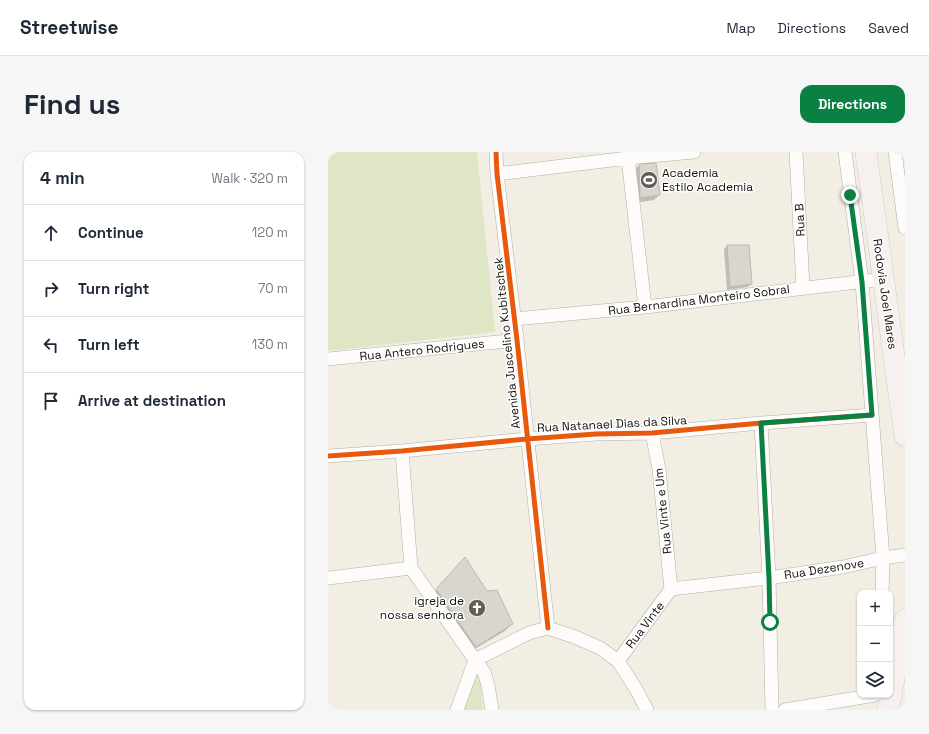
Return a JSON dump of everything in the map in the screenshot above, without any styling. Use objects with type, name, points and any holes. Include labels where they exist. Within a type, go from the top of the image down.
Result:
[{"type":"main road","name":"Rodovia Joel Mares","points":[[866,152],[905,436]]},
{"type":"main road","points":[[893,681],[905,620]]},
{"type":"street","name":"Avenida Juscelino Kubitschek","points":[[496,152],[497,174],[517,340],[548,628]]},
{"type":"street","points":[[497,174],[685,152]]},
{"type":"street","name":"Rua B","points":[[796,152],[803,288]]},
{"type":"street","points":[[845,152],[862,282],[884,558],[882,590]]},
{"type":"street","points":[[895,152],[905,228]]},
{"type":"street","points":[[628,158],[645,307]]},
{"type":"street","name":"Rua Bernardina Monteiro Sobral","points":[[514,319],[645,307],[883,279]]},
{"type":"street","name":"Rua Antero Rodrigues","points":[[328,359],[517,340]]},
{"type":"street","name":"Rua Natanael Dias da Silva","points":[[328,456],[402,451],[527,439],[596,434],[652,433],[872,415]]},
{"type":"street","points":[[761,423],[769,578],[772,710]]},
{"type":"street","name":"Rua Vinte e Um","points":[[652,433],[659,469],[671,589]]},
{"type":"street","points":[[402,451],[411,568],[484,672],[488,685],[492,710]]},
{"type":"street","name":"Rua Dezenove","points":[[671,589],[769,578],[843,567],[905,555]]},
{"type":"street","points":[[328,578],[411,568]]},
{"type":"street","name":"Rua Vinte","points":[[618,661],[671,589]]},
{"type":"street","points":[[457,710],[475,660],[529,633],[548,628],[575,637],[600,648],[618,661],[636,689],[647,710]]},
{"type":"street","points":[[785,710],[875,698]]},
{"type":"green space","points":[[328,152],[477,152],[495,332],[328,351]]},
{"type":"green space","points":[[480,673],[483,710],[463,710],[477,674]]},
{"type":"building","name":"Academia Estilo Academia","points":[[656,163],[660,195],[640,198],[639,164]]},
{"type":"building","points":[[727,245],[749,245],[752,284],[730,287]]},
{"type":"building","name":"igreja de nossa senhora","points":[[465,557],[487,591],[497,590],[513,624],[476,647],[436,589]]},
{"type":"cycle path","points":[[496,152],[497,174],[517,340],[548,628]]},
{"type":"cycle path","points":[[328,456],[402,451],[527,439],[596,434],[652,433],[872,415]]},
{"type":"place","name":"Academia Estilo Academia","points":[[649,180]]},
{"type":"place","name":"igreja de nossa senhora","points":[[477,608]]},
{"type":"route","points":[[770,622],[761,423],[872,415],[862,282],[850,195]]}]
